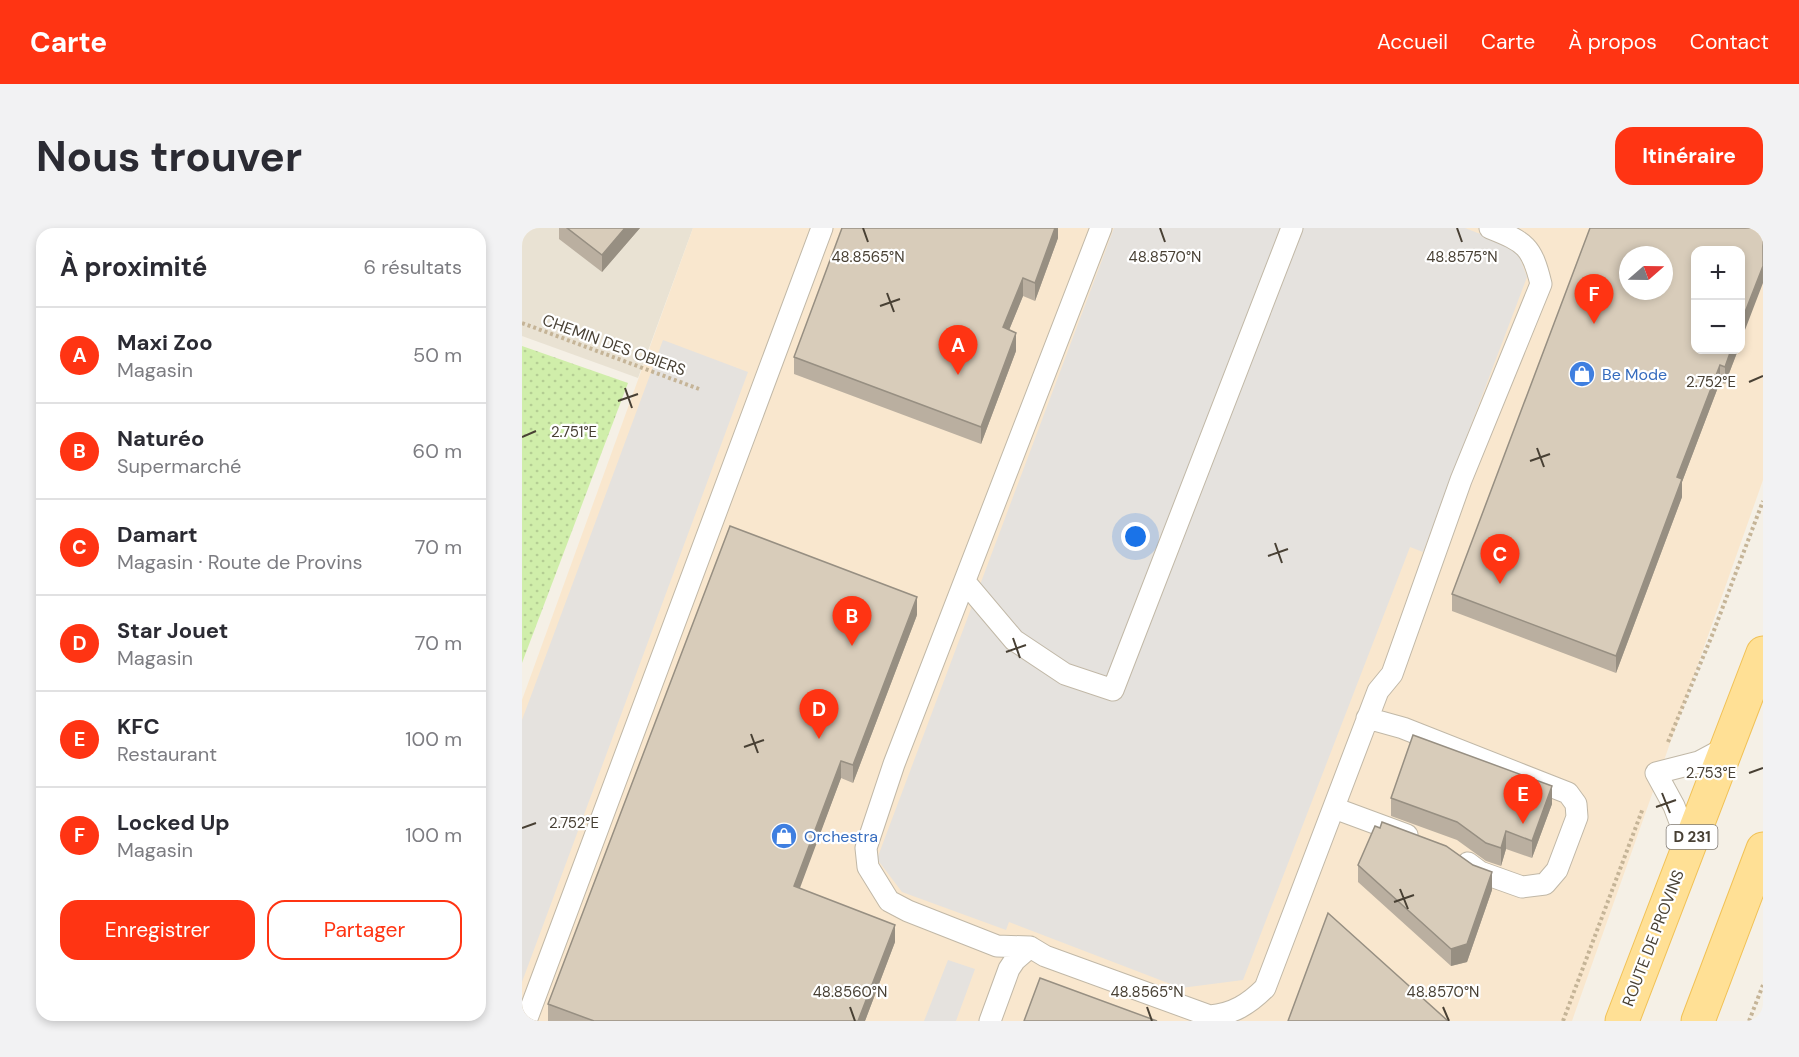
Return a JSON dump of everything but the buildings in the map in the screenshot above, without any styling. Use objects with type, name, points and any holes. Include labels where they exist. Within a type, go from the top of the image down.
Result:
[{"type":"main road","name":"ROUTE DE PROVINS","points":[[1622,1021],[1763,653]]},
{"type":"main road","points":[[1698,1021],[1763,849]]},
{"type":"lane","points":[[526,1021],[822,228]]},
{"type":"lane","points":[[1101,228],[894,764],[866,848],[868,867],[889,901],[908,911],[997,946],[1030,947],[1045,956],[1210,1016],[1230,1013],[1250,1003],[1264,988],[1378,691],[1392,674],[1461,480],[1541,284],[1535,260],[1520,240],[1490,228]]},
{"type":"lane","points":[[965,582],[1014,640],[1065,674],[1113,690],[1292,228]]},
{"type":"lane","points":[[1367,718],[1402,728],[1568,793],[1576,804],[1577,817],[1557,870],[1545,884],[1522,887],[1480,872],[1452,852]]},
{"type":"lane","points":[[1689,846],[1674,806],[1656,773],[1699,762],[1727,747]]},
{"type":"lane","points":[[1334,808],[1421,840]]},
{"type":"lane","points":[[990,1021],[1009,969],[1015,960],[1030,947]]},
{"type":"path","name":"CHEMIN DES OBIERS","points":[[522,323],[699,389]]},
{"type":"path","points":[[1749,1021],[1763,985]]},
{"type":"shaded area","points":[[522,228],[693,228],[638,378],[522,336]]},
{"type":"shaded area","points":[[693,228],[1763,228],[1763,480],[1572,1021],[522,1021],[522,700]]},
{"type":"shaded area","points":[[1114,228],[1465,228],[1516,248],[1527,277],[1423,552],[1410,547],[1243,980],[1181,988],[1009,922],[1006,930],[902,892],[877,859]]},
{"type":"shaded area","points":[[663,340],[748,372],[522,982],[522,720]]},
{"type":"shaded area","points":[[948,960],[975,969],[956,1021],[924,1021]]},
{"type":"green space","points":[[522,346],[628,383],[522,663]]},
{"type":"place","name":"Locked Up","points":[[1594,324]]},
{"type":"place","name":"Be Mode","points":[[1582,374]]},
{"type":"place","name":"Maxi Zoo","points":[[958,375]]},
{"type":"place","name":"Damart","points":[[1500,584]]},
{"type":"place","name":"Naturéo","points":[[852,646]]},
{"type":"place","name":"Star Jouet","points":[[819,739]]},
{"type":"place","name":"KFC","points":[[1523,824]]},
{"type":"place","name":"Orchestra","points":[[784,836]]}]
